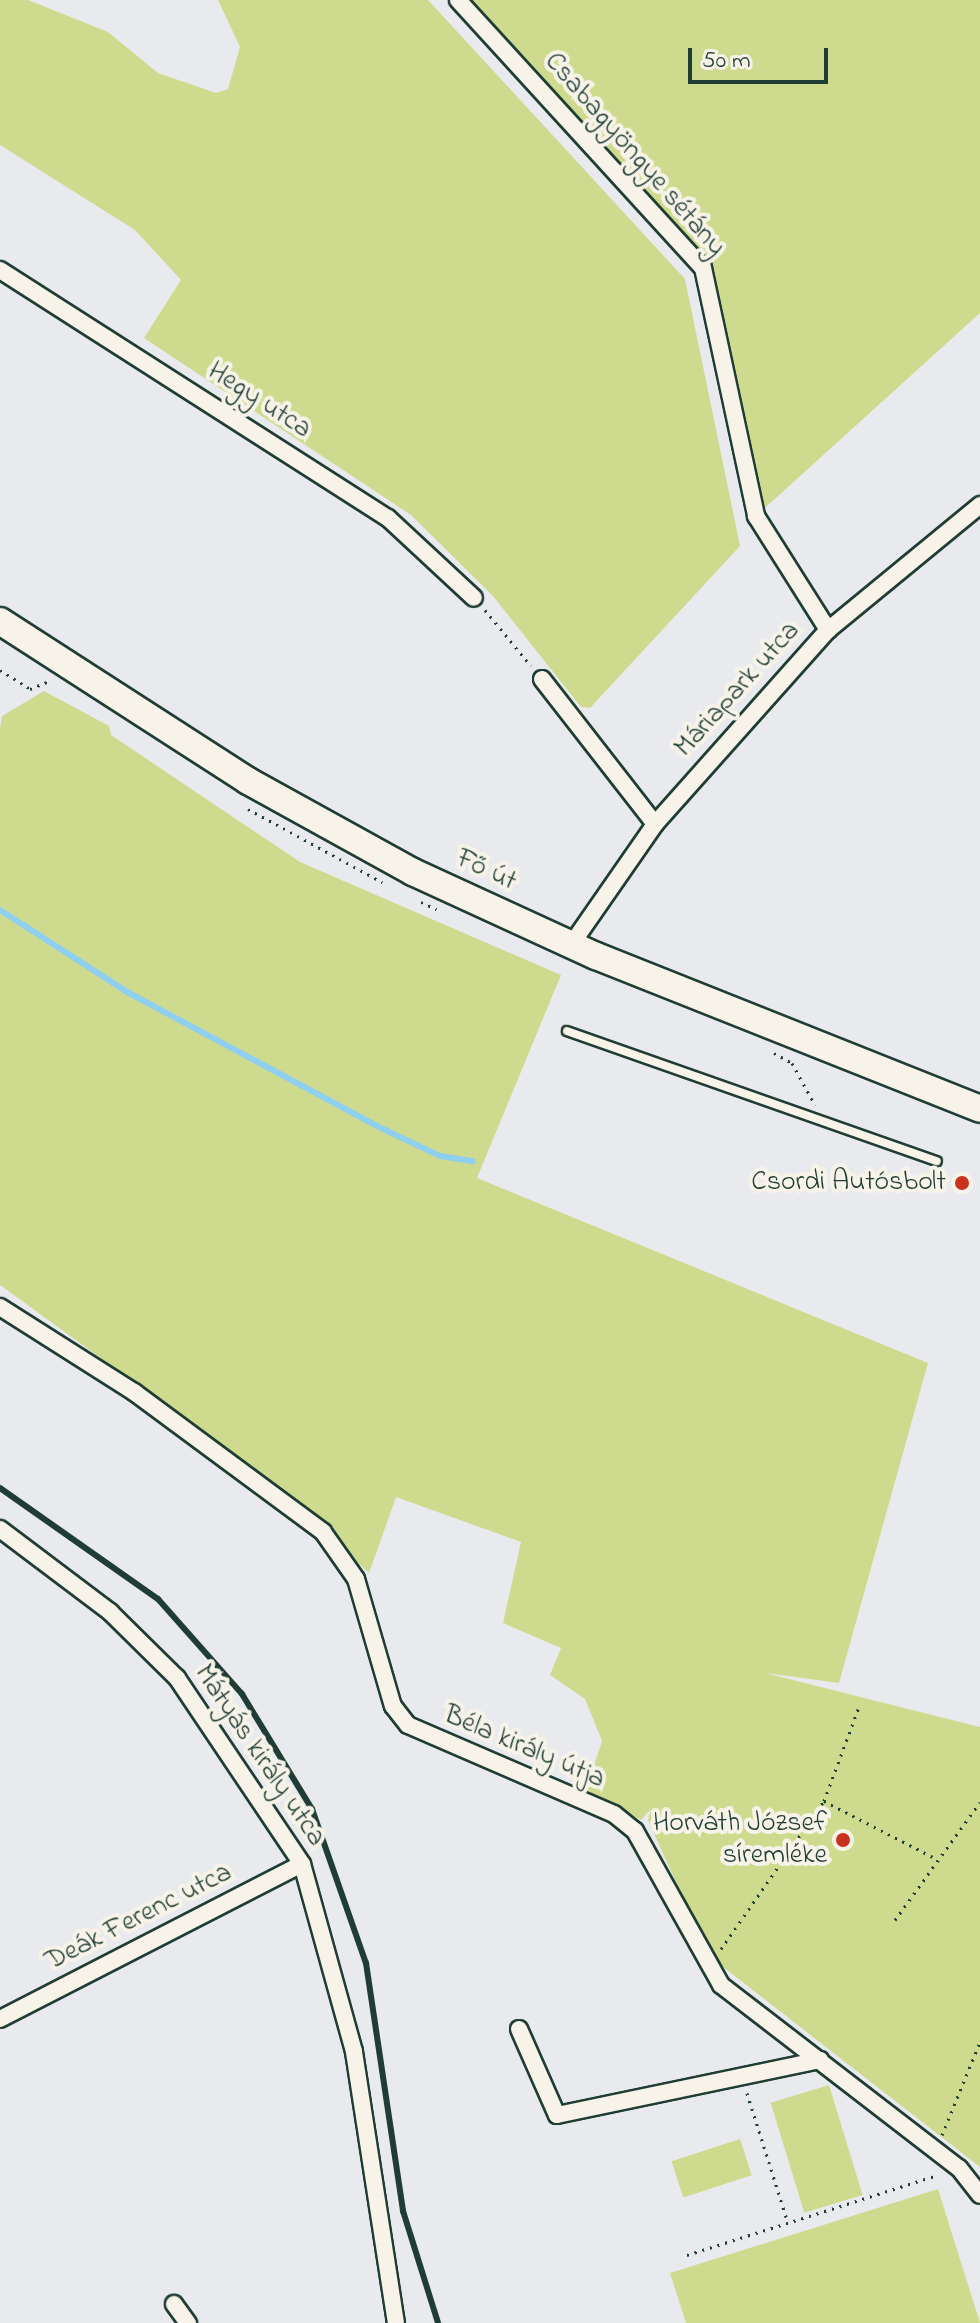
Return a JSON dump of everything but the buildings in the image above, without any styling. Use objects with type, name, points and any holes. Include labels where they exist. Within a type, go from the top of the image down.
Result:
[{"type":"main road","name":"Fő út","points":[[0,621],[346,837],[571,945],[980,1109]]},
{"type":"street","name":"Csabagyöngye sétány","points":[[458,0],[703,268],[756,516],[828,630]]},
{"type":"street","name":"Hegy utca","points":[[0,270],[388,518],[474,598]]},
{"type":"street","name":"Máriapark utca","points":[[571,945],[655,824],[828,630],[980,505]]},
{"type":"street","points":[[542,679],[655,824]]},
{"type":"street","name":"Béla király útja","points":[[0,1307],[134,1392],[323,1532],[356,1579],[393,1706],[408,1725],[614,1814],[652,1850],[721,1985],[936,2150],[980,2195]]},
{"type":"street","name":"Mátyás király utca","points":[[4,1536],[110,1612],[177,1678],[302,1864],[354,2052],[396,2323]]},
{"type":"street","name":"Deák Ferenc utca","points":[[0,2019],[302,1864]]},
{"type":"street","points":[[519,2029],[557,2115],[820,2060]]},
{"type":"street","points":[[174,2304],[188,2323]]},
{"type":"lane","points":[[567,1031],[937,1161]]},
{"type":"path","points":[[474,598],[542,679]]},
{"type":"path","points":[[769,1050],[792,1063],[824,1122]]},
{"type":"path","points":[[709,1966],[824,1801],[859,1707]]},
{"type":"path","points":[[824,1801],[937,1859]]},
{"type":"path","points":[[895,1920],[980,1802]]},
{"type":"path","points":[[936,2150],[980,2042]]},
{"type":"path","points":[[751,2074],[747,2094],[788,2223]]},
{"type":"path","points":[[687,2255],[928,2178]]},
{"type":"green space","points":[[0,0],[28,0],[108,32],[158,73],[216,93],[228,89],[240,47],[218,0],[428,0],[685,279],[740,546],[590,708],[581,707],[493,596],[411,515],[144,338],[181,280],[135,230],[0,145]]},
{"type":"green space","points":[[458,0],[980,0],[980,313],[756,516],[712,287]]},
{"type":"green space","points":[[44,691],[109,726],[111,735],[300,862],[561,975],[477,1178],[928,1363],[839,1683],[765,1673],[980,1727],[980,2167],[709,1956],[648,1820],[651,1809],[641,1820],[586,1790],[602,1741],[585,1699],[550,1675],[561,1648],[503,1623],[521,1542],[396,1497],[369,1573],[266,1478],[0,1285],[0,729],[2,716]]},
{"type":"green space","points":[[829,2085],[863,2195],[804,2213],[771,2103]]},
{"type":"green space","points":[[740,2139],[752,2175],[683,2197],[672,2161]]},
{"type":"green space","points":[[938,2189],[980,2323],[686,2323],[670,2273]]},
{"type":"waterway","points":[[0,910],[129,993],[381,1128],[440,1156],[473,1161]]},
{"type":"railway","points":[[0,1488],[158,1599],[242,1694],[312,1809],[366,1963],[403,2211],[438,2323]]},
{"type":"place","name":"Csordi Autósbolt","points":[[962,1183]]},
{"type":"place","name":"Horváth József síremléke","points":[[843,1840]]}]
